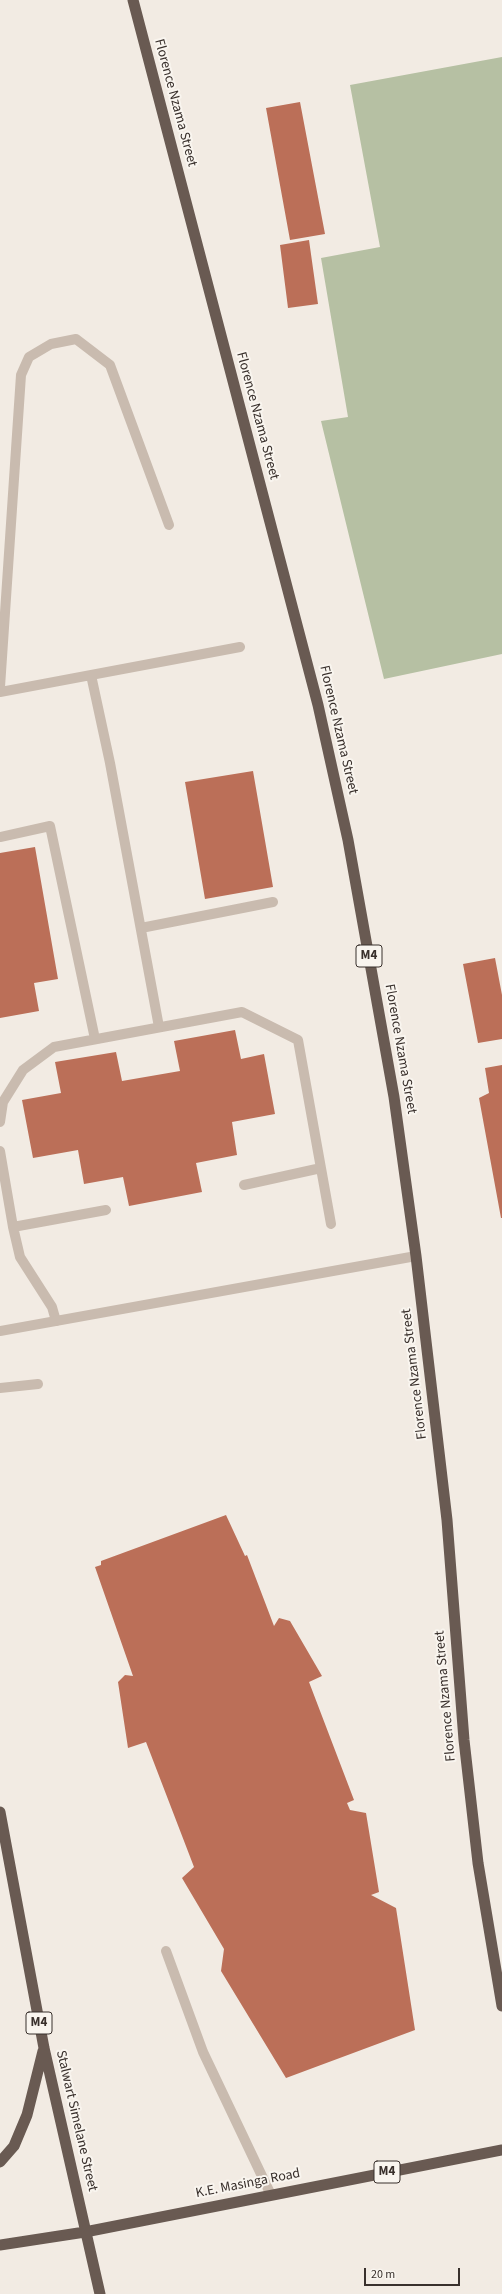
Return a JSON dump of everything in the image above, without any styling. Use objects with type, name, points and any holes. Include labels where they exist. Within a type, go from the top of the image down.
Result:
[{"type":"highway","name":"Florence Nzama Street","points":[[133,0],[318,705],[348,840],[394,1097],[416,1256],[448,1520],[464,1740],[476,1847],[502,2006]]},
{"type":"highway","name":"Stalwart Simelane Street","points":[[0,1812],[44,2048],[100,2294]]},
{"type":"highway","points":[[0,2162],[14,2146],[27,2115],[44,2048]]},
{"type":"highway","name":"K.E. Masinga Road","points":[[0,2245],[85,2232],[502,2150]]},
{"type":"street","points":[[0,687],[21,375],[29,357],[51,344],[76,339],[110,365],[169,525]]},
{"type":"street","points":[[0,692],[240,647]]},
{"type":"street","points":[[91,675],[110,763],[159,1027]]},
{"type":"street","points":[[0,837],[50,826],[95,1039]]},
{"type":"street","points":[[141,928],[273,902]]},
{"type":"street","points":[[0,1122],[3,1102],[23,1070],[54,1047],[242,1012],[298,1040],[331,1224]]},
{"type":"street","points":[[0,1151],[13,1227],[20,1257],[52,1307],[56,1322]]},
{"type":"street","points":[[244,1186],[321,1168]]},
{"type":"street","points":[[13,1227],[106,1210]]},
{"type":"street","points":[[0,1331],[416,1256]]},
{"type":"street","points":[[0,1388],[38,1384]]},
{"type":"street","points":[[166,1951],[203,2052],[271,2195]]},
{"type":"green space","points":[[502,57],[502,654],[384,679],[321,421],[348,417],[321,258],[380,247],[350,85]]},
{"type":"building","points":[[300,102],[325,234],[290,240],[266,108]]},
{"type":"building","points":[[309,240],[318,304],[288,308],[280,245]]},
{"type":"building","points":[[253,771],[273,887],[205,899],[185,782]]},
{"type":"building","points":[[35,847],[58,979],[34,983],[39,1011],[0,1018],[0,853]]},
{"type":"building","points":[[495,958],[502,995],[502,1039],[478,1043],[463,964]]},
{"type":"building","points":[[235,1030],[241,1059],[264,1054],[275,1114],[232,1122],[237,1155],[196,1163],[202,1192],[129,1206],[123,1177],[84,1184],[78,1150],[33,1158],[22,1100],[61,1093],[55,1062],[116,1052],[122,1081],[180,1071],[174,1041]]},
{"type":"building","points":[[502,1065],[501,1218],[479,1098],[489,1093],[485,1068]]},
{"type":"building","points":[[226,1515],[245,1556],[247,1555],[274,1626],[279,1618],[290,1621],[322,1676],[309,1682],[354,1800],[347,1803],[350,1810],[366,1813],[379,1892],[371,1895],[396,1908],[415,2030],[286,2078],[221,1971],[224,1949],[182,1878],[194,1867],[146,1742],[128,1748],[118,1682],[125,1675],[133,1676],[95,1567],[101,1565],[101,1561]]}]
